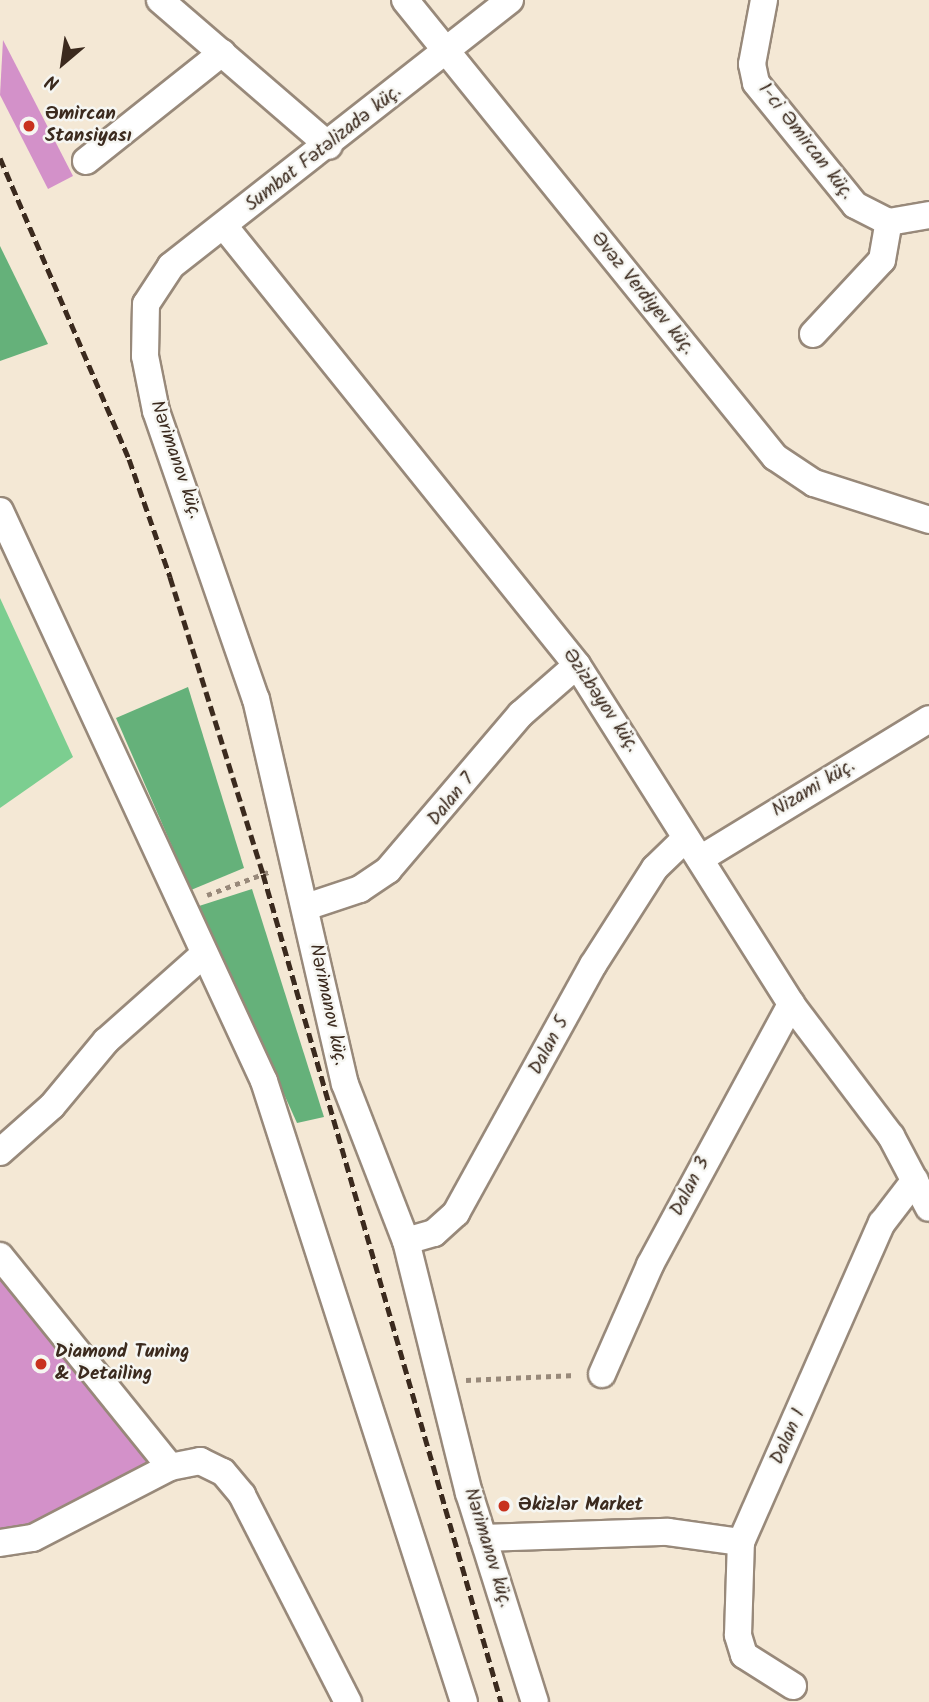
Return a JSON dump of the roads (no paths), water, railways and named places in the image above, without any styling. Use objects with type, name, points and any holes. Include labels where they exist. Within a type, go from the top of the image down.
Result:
[{"type":"street","points":[[160,0],[329,146]]},
{"type":"street","name":"Əvəz Verdiyev küç.","points":[[405,0],[775,457],[814,482],[929,520]]},
{"type":"street","name":"Sumbat Fətəlizadə küç.","points":[[146,303],[171,266],[447,54],[510,0]]},
{"type":"street","name":"1-ci Əmircan küç.","points":[[764,0],[752,64],[756,83],[855,205],[888,222]]},
{"type":"street","points":[[86,161],[222,54]]},
{"type":"street","points":[[813,334],[883,260],[888,222],[929,215]]},
{"type":"street","name":"Əzizbəyov küç.","points":[[224,226],[577,665],[790,1004],[891,1136],[929,1208]]},
{"type":"street","name":"Nərimanov küç.","points":[[146,303],[145,356],[156,411],[256,699],[291,864],[306,907],[345,1084],[406,1241],[483,1538],[535,1702]]},
{"type":"street","points":[[0,511],[289,1145],[464,1702]]},
{"type":"street","name":"Dalan 7","points":[[306,907],[360,889],[388,870],[521,714],[577,665]]},
{"type":"street","name":"Nizami küç.","points":[[693,848],[929,719]]},
{"type":"street","name":"Dalan 5","points":[[406,1241],[435,1233],[456,1213],[593,965],[655,868],[693,848]]},
{"type":"street","points":[[0,1152],[52,1106],[106,1041],[204,954]]},
{"type":"street","name":"Dalan 3","points":[[602,1374],[650,1265],[790,1004]]},
{"type":"street","name":"Dalan 1","points":[[793,1686],[744,1655],[738,1622],[741,1542],[882,1223],[915,1180]]},
{"type":"street","points":[[0,1256],[170,1467]]},
{"type":"street","points":[[0,1543],[33,1538],[170,1467],[200,1461],[223,1472],[242,1495],[348,1702]]},
{"type":"street","points":[[483,1538],[668,1532],[741,1542]]},
{"type":"railway","points":[[0,158],[129,459],[170,577],[263,874],[501,1702]]},
{"type":"place","name":"Əmircan Stansiyası","points":[[29,126]]},
{"type":"place","name":"Diamond Tuning & Detailing","points":[[41,1364]]},
{"type":"place","name":"Əkizlər Market","points":[[504,1506]]}]
